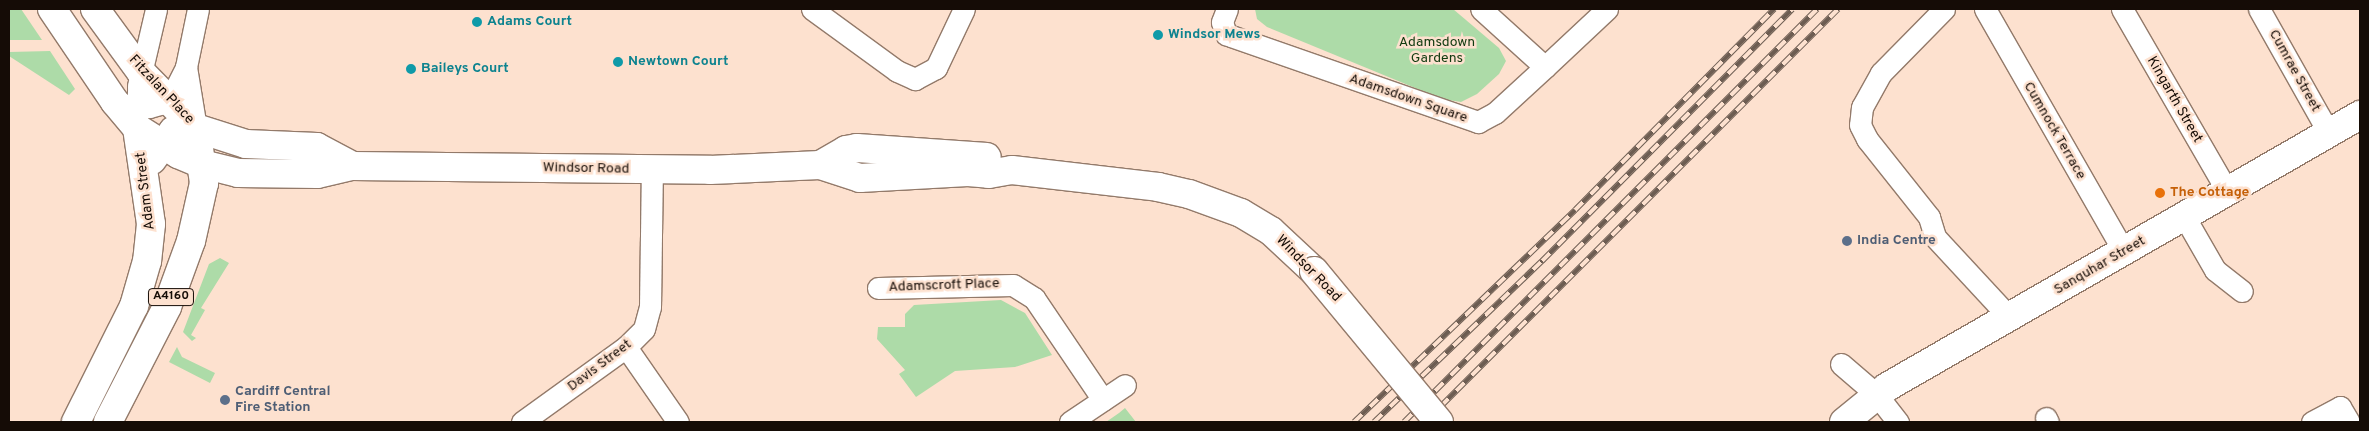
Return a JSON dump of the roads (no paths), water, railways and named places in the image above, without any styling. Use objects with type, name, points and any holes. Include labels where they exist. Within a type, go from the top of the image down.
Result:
[{"type":"street","name":"A4160","points":[[52,9],[130,112]]},
{"type":"street","name":"Fitzalan Place","points":[[95,9],[141,72],[166,100],[196,128],[204,188],[199,210],[167,307],[108,422]]},
{"type":"street","points":[[130,112],[156,9]]},
{"type":"street","points":[[130,112],[166,100],[181,82],[198,9]]},
{"type":"street","points":[[812,9],[909,78],[931,73],[940,62],[964,9]]},
{"type":"street","name":"Adamsdown Square","points":[[1227,9],[1222,22],[1226,34],[1470,122],[1478,122],[1495,114],[1545,67]]},
{"type":"street","points":[[1481,9],[1545,67],[1607,9]]},
{"type":"street","points":[[1944,9],[1881,73],[1860,115],[1862,132],[1924,210],[1935,236],[2010,318]]},
{"type":"street","name":"Cumnock Terrace","points":[[1985,9],[2124,252]]},
{"type":"street","name":"Kingarth Street","points":[[2122,9],[2227,191]]},
{"type":"street","name":"Cumrae Street","points":[[2259,9],[2329,133]]},
{"type":"street","points":[[148,192],[148,171],[161,145],[173,131],[196,128],[186,67]]},
{"type":"street","name":"Windsor Road","points":[[130,112],[161,145],[202,164],[238,173],[318,174],[352,166],[652,170],[820,165],[860,178],[968,172],[989,174],[1012,170],[1158,187],[1206,199],[1241,213],[1271,231],[1314,271],[1439,422]]},
{"type":"street","name":"Adam Street","points":[[76,422],[127,322],[142,281],[151,239],[148,192],[130,112]]},
{"type":"street","name":"Sanquhar Street","points":[[1844,422],[1876,394],[2360,116]]},
{"type":"street","name":"Windsor Road","points":[[196,128],[246,144],[317,147],[352,166]]},
{"type":"street","name":"Davis Street","points":[[522,422],[626,347],[644,329],[650,307],[652,170]]},
{"type":"street","points":[[2184,216],[2215,270],[2242,291]]},
{"type":"street","name":"Adamscroft Place","points":[[878,288],[1014,285],[1034,298],[1103,400]]},
{"type":"street","points":[[626,347],[678,422]]},
{"type":"street","points":[[1841,364],[1876,394],[1898,422]]},
{"type":"street","points":[[1070,422],[1125,386]]},
{"type":"street","points":[[2312,422],[2340,407],[2349,422]]},
{"type":"railway","points":[[1354,422],[1575,210],[1774,9]]},
{"type":"railway","points":[[1374,422],[1542,261],[1792,9]]},
{"type":"railway","points":[[1404,422],[1817,9]]},
{"type":"railway","points":[[1425,422],[1838,9]]},
{"type":"place","name":"Adams Court","points":[[477,22]]},
{"type":"place","name":"Windsor Mews","points":[[1158,35]]},
{"type":"place","name":"Newtown Court","points":[[618,62]]},
{"type":"place","name":"Baileys Court","points":[[411,69]]},
{"type":"place","name":"The Cottage","points":[[2160,193]]},
{"type":"place","name":"India Centre","points":[[1847,241]]},
{"type":"place","name":"Cardiff Central Fire Station","points":[[225,400]]},
{"type":"park label","name":"Adamsdown Gardens","points":[[1437,52]]}]
